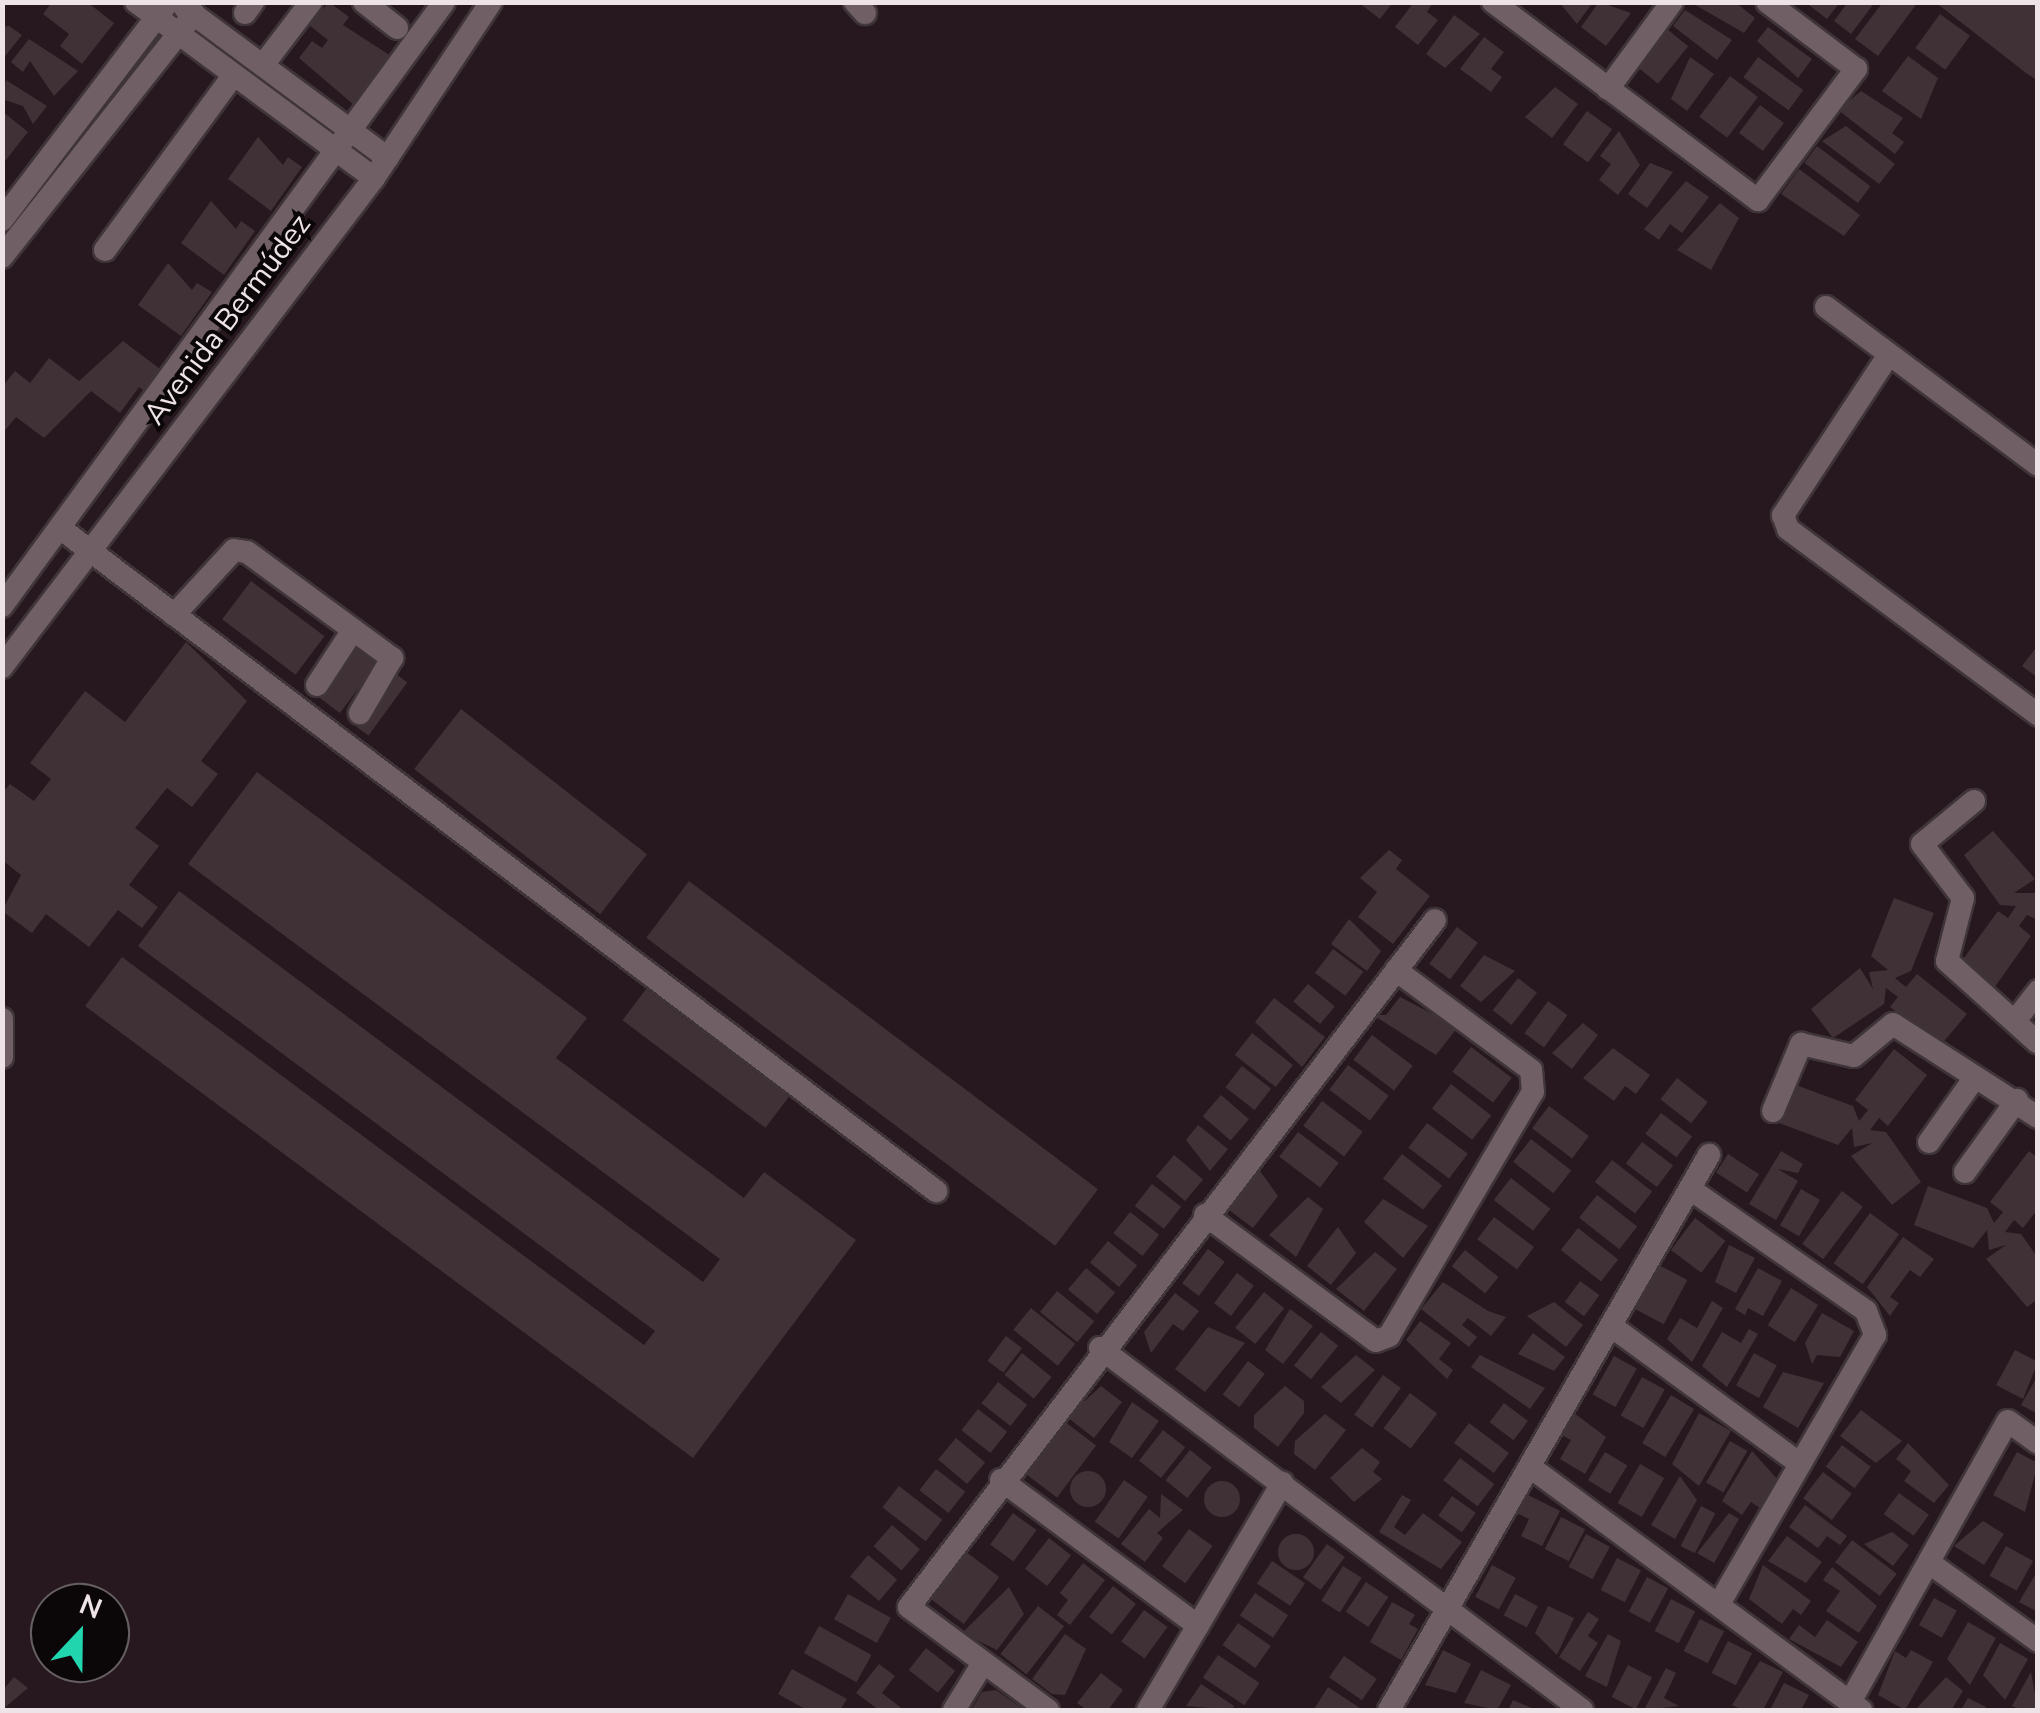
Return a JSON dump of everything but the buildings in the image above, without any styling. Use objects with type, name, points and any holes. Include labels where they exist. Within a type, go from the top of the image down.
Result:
[{"type":"street","points":[[136,2],[162,10],[178,35],[374,178]]},
{"type":"street","points":[[264,65],[311,2]]},
{"type":"street","points":[[364,2],[397,28]]},
{"type":"street","name":"Avenida Bermúdez","points":[[2,606],[354,133],[444,2]]},
{"type":"street","name":"Avenida Bermúdez","points":[[2,667],[374,178],[491,2]]},
{"type":"street","points":[[1493,2],[1758,200],[1856,69],[1767,2]]},
{"type":"street","points":[[1608,89],[1672,2]]},
{"type":"street","points":[[2,258],[178,35],[186,8],[388,158]]},
{"type":"street","points":[[2,220],[162,10]]},
{"type":"street","points":[[104,250],[233,76]]},
{"type":"street","points":[[1826,306],[2038,465]]},
{"type":"street","points":[[1888,356],[1782,515],[1788,529],[2038,714]]},
{"type":"street","points":[[60,528],[936,1192]]},
{"type":"street","points":[[174,615],[234,550],[394,662],[360,713]]},
{"type":"street","points":[[317,685],[353,630]]},
{"type":"street","points":[[1974,801],[1922,844],[1964,898],[1948,961],[2018,1017],[2038,1042]]},
{"type":"street","points":[[1048,1710],[909,1607],[1100,1348],[1435,920]]},
{"type":"street","points":[[1204,1215],[1376,1341],[1389,1336],[1533,1092],[1531,1070],[1396,970]]},
{"type":"street","points":[[2018,1017],[2038,991]]},
{"type":"street","points":[[2,1020],[2,1058]]},
{"type":"street","points":[[1773,1111],[1800,1044],[1854,1056],[1892,1024],[1973,1080],[1991,1080],[2038,1116]]},
{"type":"street","points":[[1928,1142],[1973,1080]]},
{"type":"street","points":[[1965,1172],[2017,1100]]},
{"type":"street","points":[[1389,1710],[1709,1155]]},
{"type":"street","points":[[1690,1188],[1866,1311],[1875,1335],[1720,1604]]},
{"type":"street","points":[[1611,1326],[1800,1464]]},
{"type":"street","points":[[1100,1348],[1582,1710]]},
{"type":"street","points":[[1530,1467],[1855,1706],[2008,1421],[2038,1444]]},
{"type":"street","points":[[1001,1480],[1198,1626]]},
{"type":"street","points":[[1148,1710],[1282,1482]]},
{"type":"street","points":[[1931,1564],[2038,1641]]},
{"type":"street","points":[[954,1710],[983,1662]]}]
